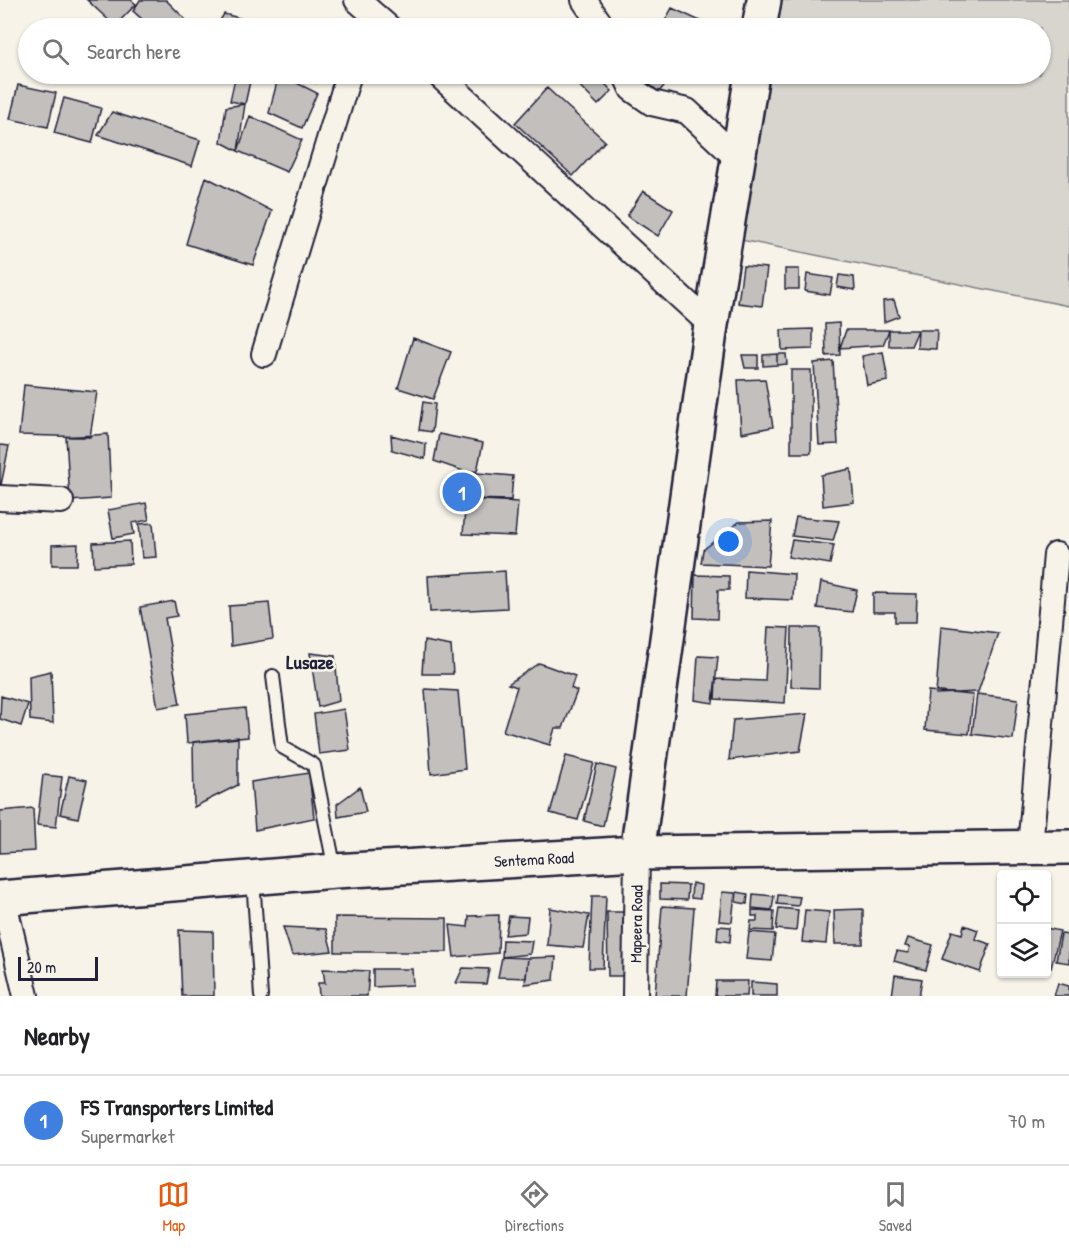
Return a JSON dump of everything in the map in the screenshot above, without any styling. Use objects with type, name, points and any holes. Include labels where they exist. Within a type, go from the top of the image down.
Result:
[{"type":"main road","points":[[761,18],[764,0]]},
{"type":"main road","points":[[637,853],[711,325],[750,84]]},
{"type":"main road","name":"Sentema Road","points":[[1,898],[335,871],[637,853],[1069,847]]},
{"type":"street","points":[[584,0],[596,18]]},
{"type":"street","points":[[264,354],[346,84]]},
{"type":"street","points":[[449,84],[711,325]]},
{"type":"street","points":[[630,84],[632,89],[652,103],[687,111],[738,159]]},
{"type":"street","points":[[0,498],[61,501]]},
{"type":"street","points":[[1030,847],[1056,555]]},
{"type":"street","name":"Mapeera Road","points":[[635,996],[637,853]]},
{"type":"street","points":[[1,898],[26,996]]},
{"type":"lane","points":[[273,676],[282,747],[314,765],[335,871]]},
{"type":"lane","points":[[252,878],[261,996]]},
{"type":"shaded area","points":[[781,0],[1069,0],[1069,306],[741,240],[767,84],[1051,84],[1051,18],[778,18]]},
{"type":"building","points":[[87,0],[131,0],[136,4],[123,18],[106,18]]},
{"type":"building","points":[[140,0],[166,0],[184,18],[141,18],[133,11]]},
{"type":"building","points":[[672,8],[694,18],[666,18]]},
{"type":"building","points":[[224,14],[239,18],[221,18]]},
{"type":"building","points":[[234,84],[249,84],[245,104],[230,101]]},
{"type":"building","points":[[276,84],[299,84],[317,93],[302,128],[269,113]]},
{"type":"building","points":[[578,84],[605,84],[612,91],[598,105]]},
{"type":"building","points":[[649,84],[666,84],[659,92]]},
{"type":"building","points":[[18,85],[56,93],[48,127],[10,119]]},
{"type":"building","points":[[547,88],[605,141],[573,176],[515,123]]},
{"type":"building","points":[[64,98],[101,108],[92,143],[54,133]]},
{"type":"building","points":[[245,104],[238,151],[221,142],[226,107]]},
{"type":"building","points":[[112,112],[200,140],[192,166],[98,135]]},
{"type":"building","points":[[250,116],[302,140],[287,172],[238,151]]},
{"type":"building","points":[[206,177],[272,211],[253,265],[186,244]]},
{"type":"building","points":[[643,191],[673,210],[658,236],[627,216]]},
{"type":"building","points":[[743,266],[767,268],[762,306],[738,303]]},
{"type":"building","points":[[785,269],[799,269],[799,289],[785,289]]},
{"type":"building","points":[[807,274],[833,278],[830,295],[805,291]]},
{"type":"building","points":[[839,275],[854,277],[855,290],[837,287]]},
{"type":"building","points":[[894,300],[899,316],[884,322],[883,301]]},
{"type":"building","points":[[839,323],[840,355],[826,356],[825,324]]},
{"type":"building","points":[[813,329],[813,349],[782,350],[781,330]]},
{"type":"building","points":[[846,330],[889,330],[883,345],[840,348]]},
{"type":"building","points":[[889,330],[918,330],[911,346],[889,346]]},
{"type":"building","points":[[918,330],[937,330],[936,349],[917,348]]},
{"type":"building","points":[[413,338],[451,352],[433,399],[398,388]]},
{"type":"building","points":[[883,352],[888,381],[867,385],[862,356]]},
{"type":"building","points":[[777,354],[786,354],[787,364],[777,365]]},
{"type":"building","points":[[777,354],[777,365],[763,366],[763,355]]},
{"type":"building","points":[[742,355],[758,355],[758,368],[745,368]]},
{"type":"building","points":[[833,361],[838,444],[819,445],[814,363]]},
{"type":"building","points":[[791,370],[811,370],[811,453],[791,453]]},
{"type":"building","points":[[765,379],[773,427],[741,433],[738,380]]},
{"type":"building","points":[[24,385],[97,392],[90,437],[19,435]]},
{"type":"building","points":[[423,402],[435,404],[432,432],[419,430]]},
{"type":"building","points":[[108,434],[111,498],[70,501],[66,437]]},
{"type":"building","points":[[439,434],[483,443],[477,471],[466,472],[434,461]]},
{"type":"building","points":[[391,435],[426,444],[425,459],[392,450]]},
{"type":"building","points":[[0,445],[9,446],[1,485],[0,485]]},
{"type":"building","points":[[851,469],[854,502],[823,506],[821,475]]},
{"type":"building","points":[[466,472],[513,476],[511,500],[466,499]]},
{"type":"building","points":[[466,499],[518,502],[515,536],[463,534]]},
{"type":"building","points":[[146,503],[149,520],[132,523],[134,534],[113,538],[108,510]]},
{"type":"building","points":[[796,517],[839,521],[833,541],[792,536]]},
{"type":"building","points":[[772,521],[768,566],[701,563],[703,550],[739,522]]},
{"type":"building","points":[[153,523],[156,557],[142,558],[139,524]]},
{"type":"building","points":[[792,540],[834,545],[830,564],[788,557]]},
{"type":"building","points":[[130,541],[131,564],[94,566],[93,543]]},
{"type":"building","points":[[78,544],[77,565],[52,565],[52,545]]},
{"type":"building","points":[[746,570],[794,574],[793,600],[745,598]]},
{"type":"building","points":[[505,571],[507,608],[430,612],[428,576]]},
{"type":"building","points":[[695,575],[729,576],[729,590],[718,590],[717,619],[694,618]]},
{"type":"building","points":[[821,582],[857,590],[852,612],[817,608]]},
{"type":"building","points":[[873,593],[917,594],[916,622],[895,622],[895,612],[873,612]]},
{"type":"building","points":[[174,601],[177,616],[165,618],[180,704],[158,708],[140,607]]},
{"type":"building","points":[[269,603],[273,639],[231,646],[229,606]]},
{"type":"building","points":[[941,626],[998,633],[978,692],[936,694]]},
{"type":"building","points":[[768,627],[789,628],[785,703],[715,699],[716,679],[765,681]]},
{"type":"building","points":[[792,628],[820,628],[819,688],[791,687]]},
{"type":"building","points":[[424,641],[451,646],[453,674],[422,674]]},
{"type":"building","points":[[310,653],[335,656],[339,701],[318,707]]},
{"type":"building","points":[[698,656],[718,657],[713,703],[695,700]]},
{"type":"building","points":[[539,663],[575,676],[571,688],[577,691],[563,728],[555,728],[550,745],[503,731],[517,687],[508,684]]},
{"type":"building","points":[[51,671],[53,723],[30,720],[29,676]]},
{"type":"building","points":[[425,689],[458,691],[465,769],[431,774]]},
{"type":"building","points":[[928,691],[973,695],[969,734],[925,730]]},
{"type":"building","points":[[977,694],[1018,699],[1013,739],[972,734]]},
{"type":"building","points":[[1,696],[28,704],[21,726],[0,719]]},
{"type":"building","points":[[245,708],[248,737],[187,743],[185,714]]},
{"type":"building","points":[[344,709],[350,750],[319,754],[314,714]]},
{"type":"building","points":[[807,714],[800,751],[729,760],[733,720]]},
{"type":"building","points":[[238,737],[238,785],[194,807],[193,742]]},
{"type":"building","points":[[566,756],[594,763],[578,820],[550,813]]},
{"type":"building","points":[[597,764],[616,769],[603,826],[584,821]]},
{"type":"building","points":[[309,773],[314,818],[255,830],[251,782]]},
{"type":"building","points":[[43,775],[62,777],[56,827],[37,825]]},
{"type":"building","points":[[69,776],[87,780],[78,818],[60,814]]},
{"type":"building","points":[[360,787],[366,812],[338,817],[337,804]]},
{"type":"building","points":[[33,808],[35,851],[0,853],[0,811]]},
{"type":"building","points":[[692,883],[701,885],[700,899],[691,898]]},
{"type":"building","points":[[660,884],[688,885],[687,900],[660,899]]},
{"type":"building","points":[[722,892],[735,893],[732,922],[719,921]]},
{"type":"building","points":[[737,892],[748,894],[747,904],[736,902]]},
{"type":"building","points":[[753,894],[774,896],[772,910],[752,908]]},
{"type":"building","points":[[778,895],[800,897],[798,906],[777,904]]},
{"type":"building","points":[[592,896],[606,896],[603,968],[589,968]]},
{"type":"building","points":[[662,906],[694,908],[687,996],[655,996]]},
{"type":"building","points":[[550,908],[589,915],[583,948],[547,945]]},
{"type":"building","points":[[779,908],[798,910],[796,931],[776,929]]},
{"type":"building","points":[[863,909],[863,944],[835,944],[834,910]]},
{"type":"building","points":[[752,910],[774,911],[773,931],[750,930],[751,921],[757,921],[757,916],[752,916]]},
{"type":"building","points":[[805,910],[829,912],[826,944],[802,942]]},
{"type":"building","points":[[607,912],[629,912],[630,976],[608,976]]},
{"type":"building","points":[[499,915],[498,953],[454,957],[450,925],[468,927],[469,916]]},
{"type":"building","points":[[509,916],[528,917],[526,933],[505,935]]},
{"type":"building","points":[[335,917],[447,918],[447,952],[335,952]]},
{"type":"building","points":[[964,925],[978,930],[975,939],[990,944],[980,972],[942,959],[952,931],[962,934]]},
{"type":"building","points":[[718,926],[731,927],[730,942],[717,940]]},
{"type":"building","points":[[283,927],[326,929],[332,951],[292,955]]},
{"type":"building","points":[[1051,929],[1060,931],[1051,968]]},
{"type":"building","points":[[179,930],[213,931],[214,996],[182,996]]},
{"type":"building","points":[[749,932],[775,934],[772,961],[746,959]]},
{"type":"building","points":[[1061,934],[1069,935],[1069,963],[1056,961]]},
{"type":"building","points":[[908,938],[933,945],[926,970],[894,961],[897,951],[908,953],[910,947],[905,946]]},
{"type":"building","points":[[503,940],[532,941],[530,954],[502,957]]},
{"type":"building","points":[[502,957],[528,958],[526,978],[498,977]]},
{"type":"building","points":[[556,957],[554,980],[525,984],[528,958]]},
{"type":"building","points":[[463,968],[489,969],[486,984],[456,983]]},
{"type":"building","points":[[323,969],[369,971],[367,996],[319,996],[318,983],[325,983]]},
{"type":"building","points":[[373,969],[412,969],[413,985],[373,987]]},
{"type":"building","points":[[895,975],[922,979],[919,996],[892,996]]},
{"type":"building","points":[[716,981],[748,981],[747,996],[715,996]]},
{"type":"building","points":[[751,982],[777,984],[777,996],[751,996]]},
{"type":"building","points":[[1058,983],[1069,986],[1069,996],[1054,996]]},
{"type":"place","name":"FS Transporters Limited","points":[[462,492]]},
{"type":"district","name":"Lusaze","points":[[310,661]]}]
